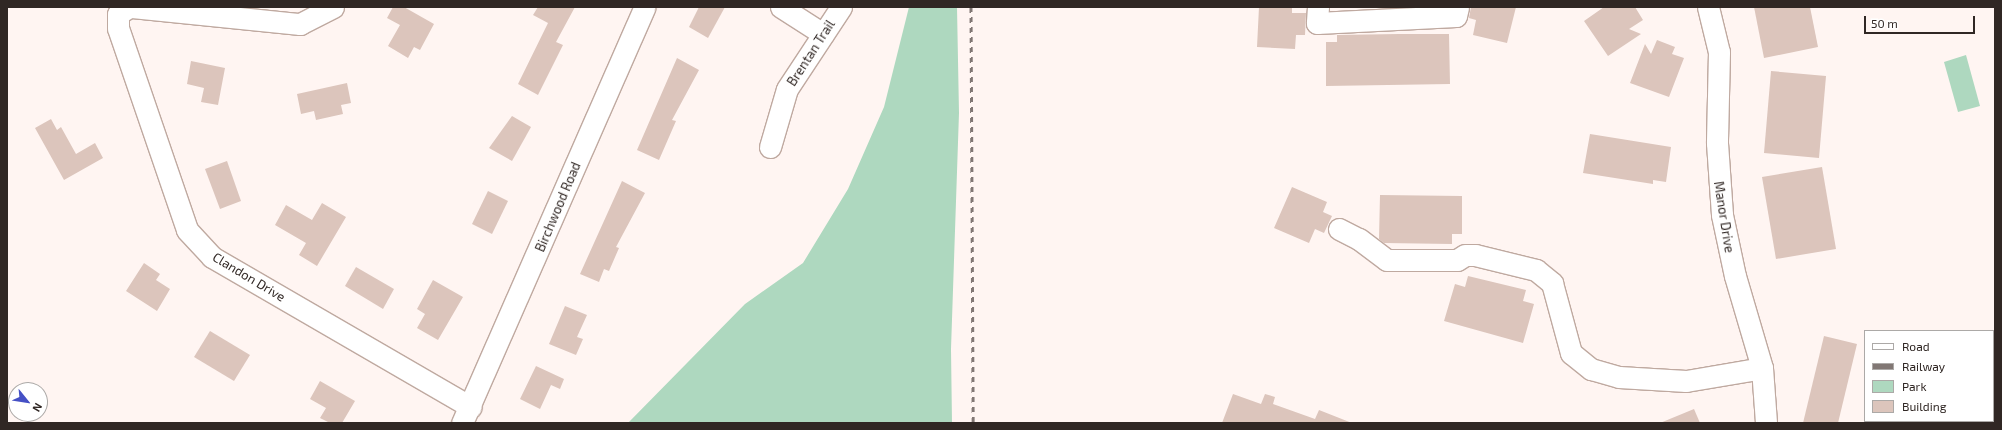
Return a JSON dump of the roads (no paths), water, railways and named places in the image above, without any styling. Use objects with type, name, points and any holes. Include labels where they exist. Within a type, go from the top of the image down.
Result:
[{"type":"street","points":[[126,9],[300,24],[333,7]]},
{"type":"street","name":"Birchwood Road","points":[[467,415],[645,7]]},
{"type":"street","points":[[781,7],[823,34]]},
{"type":"street","name":"Brentan Trail","points":[[770,147],[787,89],[841,7]]},
{"type":"street","points":[[1318,7],[1317,23],[1456,16],[1458,7]]},
{"type":"street","name":"Manor Drive","points":[[1708,7],[1719,52],[1717,151],[1722,215],[1735,276],[1762,368],[1766,423]]},
{"type":"street","name":"Clandon Drive","points":[[126,9],[118,28],[187,230],[212,258],[467,415]]},
{"type":"street","points":[[1338,229],[1359,238],[1387,260],[1457,260],[1465,255],[1475,255],[1536,270],[1552,282],[1571,353],[1591,370],[1619,377],[1686,381],[1762,368]]},
{"type":"railway","points":[[971,7],[973,423]]}]
